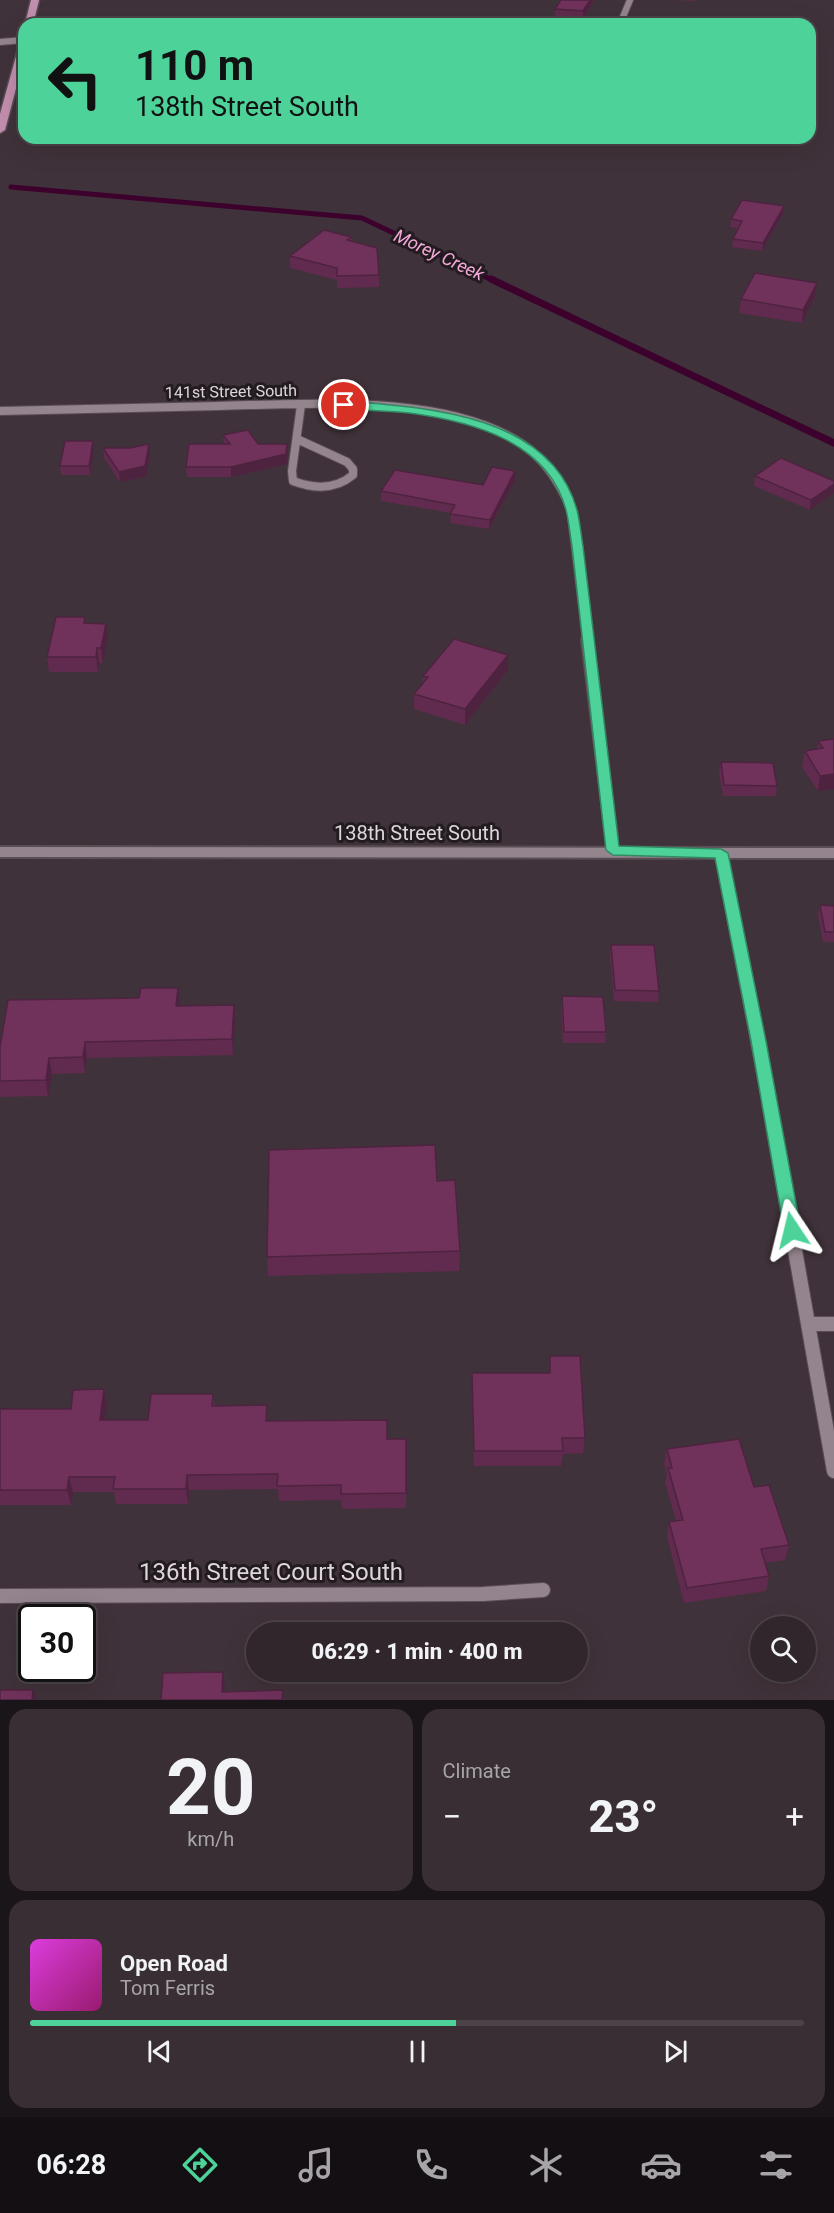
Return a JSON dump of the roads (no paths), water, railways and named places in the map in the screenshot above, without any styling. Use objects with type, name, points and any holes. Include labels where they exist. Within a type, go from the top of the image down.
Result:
[{"type":"main road","points":[[30,18],[35,0]]},
{"type":"main road","points":[[0,130],[18,63]]},
{"type":"street","points":[[622,18],[630,0]]},
{"type":"street","points":[[0,42],[18,41]]},
{"type":"street","points":[[297,440],[347,462],[353,469],[353,475],[347,481],[326,488],[301,485],[293,481],[292,471],[301,405]]},
{"type":"street","name":"141st Street South","points":[[0,411],[344,405],[407,409],[443,415],[495,430],[522,443],[546,463],[564,490],[571,509],[613,850]]},
{"type":"street","name":"138th Street South","points":[[0,852],[613,850],[834,853]]},
{"type":"street","points":[[721,853],[758,1041],[834,1471]]},
{"type":"street","points":[[809,1324],[834,1324]]},
{"type":"street","name":"136th Street Court South","points":[[0,1596],[483,1594],[543,1590]]},
{"type":"waterway","name":"Morey Creek","points":[[11,187],[362,218],[494,281]]},
{"type":"waterway","name":"Morey Creek","points":[[491,279],[834,443]]}]
